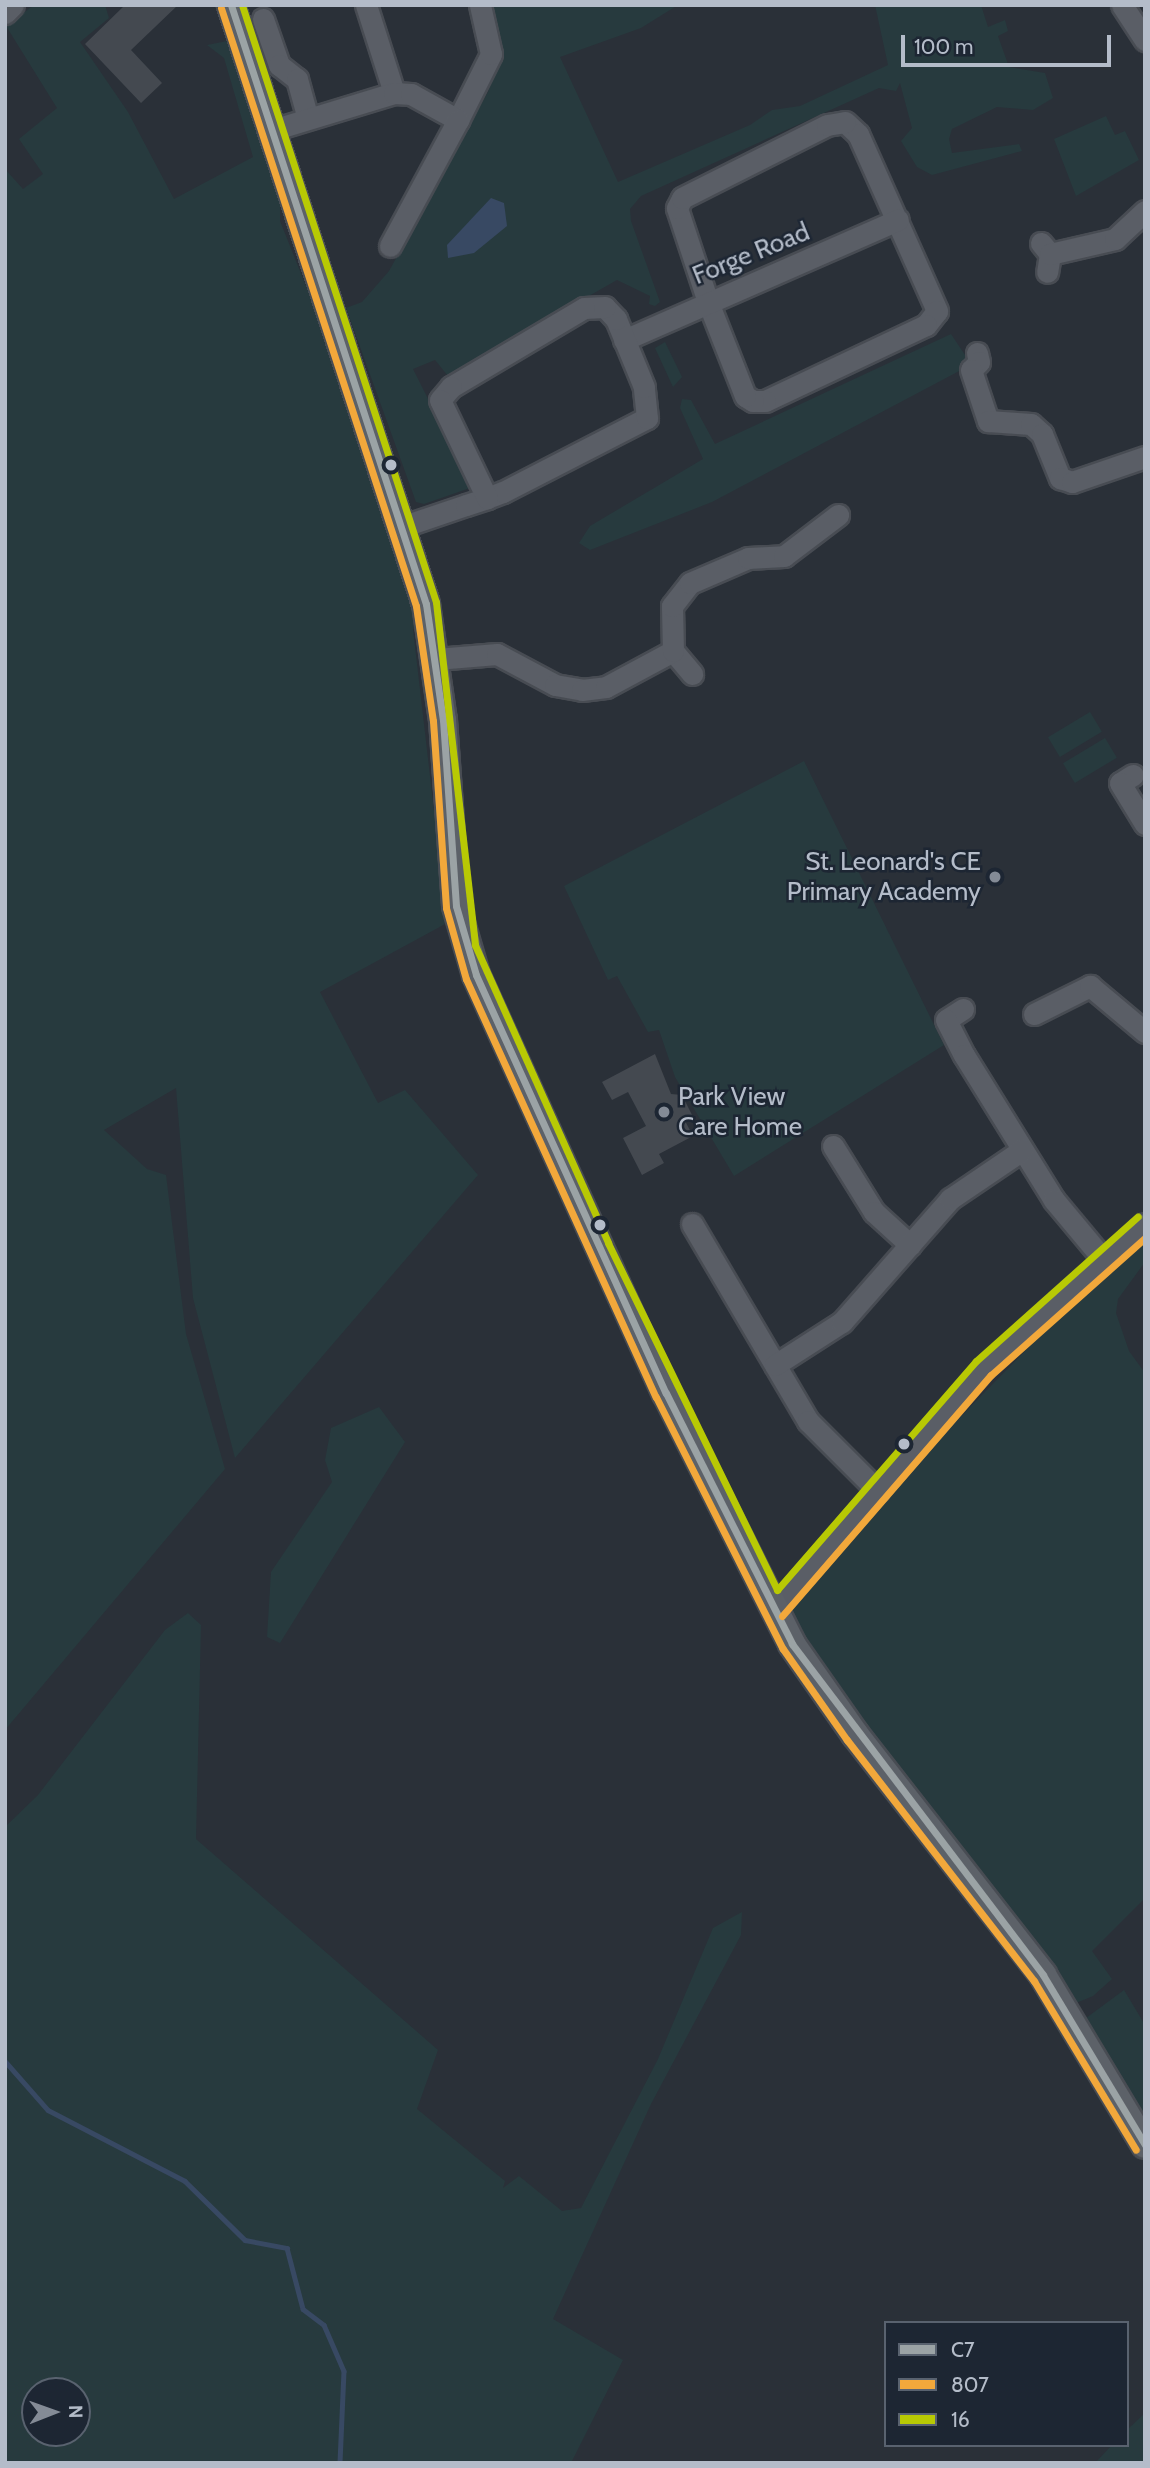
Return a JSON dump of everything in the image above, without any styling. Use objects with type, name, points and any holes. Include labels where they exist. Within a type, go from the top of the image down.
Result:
[{"type":"main road","points":[[231,5],[269,131],[404,526],[436,659],[456,906],[466,948],[603,1259],[774,1609],[827,1696],[1043,1975],[1145,2145]]},
{"type":"street","points":[[5,13],[13,5]]},
{"type":"street","points":[[366,5],[394,93]]},
{"type":"street","points":[[390,246],[491,54],[480,5]]},
{"type":"street","points":[[1126,6],[1145,40]]},
{"type":"street","points":[[263,19],[279,65],[297,79],[308,119]]},
{"type":"street","points":[[269,131],[394,93],[411,94],[458,120]]},
{"type":"street","points":[[845,122],[858,134],[898,220],[937,304],[934,320],[765,401],[745,396],[677,223],[682,198],[827,125],[845,122]]},
{"type":"street","points":[[1046,257],[1115,239],[1145,211]]},
{"type":"street","name":"Forge Road","points":[[624,340],[898,220]]},
{"type":"street","points":[[404,526],[487,498],[647,418],[645,387],[606,307],[584,308],[445,393],[440,400],[450,430],[487,498]]},
{"type":"street","points":[[977,353],[979,362],[971,370],[988,421],[1031,424],[1042,434],[1060,478],[1072,482],[1145,457]]},
{"type":"street","points":[[692,674],[673,651],[672,606],[686,586],[748,558],[784,556],[838,515]]},
{"type":"street","points":[[436,659],[498,654],[555,685],[582,691],[606,687],[673,651]]},
{"type":"street","points":[[1133,775],[1120,783],[1145,824]]},
{"type":"street","points":[[1034,1014],[1090,986],[1145,1032]]},
{"type":"street","points":[[963,1009],[946,1020],[973,1085],[1022,1150],[1054,1200],[1104,1259]]},
{"type":"street","points":[[833,1146],[853,1159],[874,1212],[910,1245]]},
{"type":"street","points":[[775,1365],[842,1322],[959,1192],[1022,1150]]},
{"type":"street","points":[[692,1224],[718,1247],[775,1365],[818,1434],[878,1491]]},
{"type":"street","points":[[774,1609],[984,1368],[1145,1224]]},
{"type":"green space","points":[[34,5],[105,5],[109,18],[80,42],[128,112],[174,199],[253,157],[224,58],[207,45],[227,41],[235,52],[280,187],[280,221],[338,366],[415,604],[419,627],[413,629],[447,923],[320,992],[378,1103],[405,1090],[478,1175],[235,1458],[193,1298],[176,1088],[104,1130],[147,1169],[166,1175],[186,1334],[225,1469],[5,1730],[5,169],[23,189],[43,174],[19,139],[57,108],[6,26]]},
{"type":"green space","points":[[491,5],[678,5],[641,28],[560,57],[618,182],[750,125],[772,110],[800,106],[888,65],[875,5],[981,5],[988,27],[1005,20],[1008,31],[998,36],[1009,67],[1045,73],[1053,98],[1033,110],[997,107],[952,129],[949,139],[952,153],[1019,144],[1022,151],[932,175],[917,167],[901,141],[912,128],[900,83],[896,91],[879,88],[641,196],[630,209],[631,221],[660,302],[655,306],[649,304],[650,296],[617,280],[448,376],[435,360],[413,369],[470,482],[470,488],[424,504],[416,502],[346,308],[362,302],[389,271],[488,92],[503,54]]},
{"type":"green space","points":[[1106,116],[1115,135],[1125,131],[1139,160],[1076,196],[1054,139]]},
{"type":"green space","points":[[951,334],[969,361],[963,369],[712,502],[590,550],[579,543],[590,526],[703,459],[680,408],[682,399],[691,400],[715,444]]},
{"type":"green space","points":[[665,342],[682,377],[673,387],[655,348]]},
{"type":"green space","points":[[1090,712],[1102,732],[1060,757],[1048,737]]},
{"type":"green space","points":[[1105,738],[1117,758],[1075,783],[1063,763]]},
{"type":"green space","points":[[804,761],[944,1045],[734,1176],[675,1077],[659,1030],[648,1032],[617,976],[608,980],[564,886]]},
{"type":"green space","points":[[1145,1237],[1145,1262],[1118,1299],[1116,1313],[1129,1351],[1145,1373],[1145,1898],[1092,1951],[1112,1979],[1093,1996],[1064,2008],[961,1847],[905,1799],[793,1625],[790,1609],[801,1590],[887,1492],[1075,1300]]},
{"type":"green space","points":[[379,1407],[405,1442],[280,1643],[267,1637],[271,1572],[332,1482],[325,1460],[331,1428]]},
{"type":"green space","points":[[188,1613],[201,1625],[196,1839],[438,2050],[417,2109],[505,2181],[503,2188],[519,2176],[562,2211],[581,2208],[658,2059],[713,1928],[742,1912],[741,1935],[651,2104],[553,2319],[623,2360],[571,2463],[5,2463],[5,1827],[38,1795],[165,1630]]},
{"type":"green space","points":[[1124,1990],[1145,2025],[1145,2116],[1082,2021]]},
{"type":"green space","points":[[1145,2413],[1145,2463],[1095,2463],[1110,2447],[1129,2447],[1129,2428]]},
{"type":"water","points":[[491,198],[504,203],[507,226],[474,253],[448,258],[447,245]]},
{"type":"building","points":[[125,5],[178,5],[131,50],[162,83],[141,103],[85,44]]},
{"type":"building","name":"Park View Care Home","points":[[655,1054],[671,1094],[682,1095],[692,1115],[684,1119],[693,1136],[659,1154],[664,1163],[642,1175],[623,1138],[646,1126],[628,1092],[612,1100],[602,1082]]},
{"type":"waterway","points":[[5,2061],[48,2110],[185,2181],[245,2240],[287,2248],[303,2309],[324,2325],[344,2371],[340,2463]]},
{"type":"transit line","name":"C7","points":[[231,5],[426,604],[443,720],[456,906],[476,975],[666,1393],[792,1644],[1043,1975],[1145,2145]]},
{"type":"transit line","name":"16","points":[[242,5],[436,602],[475,945],[608,1243],[777,1590],[976,1361],[1138,1216]]},
{"type":"transit line","name":"807","points":[[221,8],[416,606],[433,721],[446,908],[466,979],[656,1397],[783,1649],[847,1740],[1034,1981],[1136,2150]]},
{"type":"transit line","name":"807","points":[[782,1616],[991,1375],[1145,1238]]},
{"type":"place","name":"St. Leonard's CE Primary Academy","points":[[995,877]]},
{"type":"place","name":"Park View Care Home","points":[[664,1112]]}]
